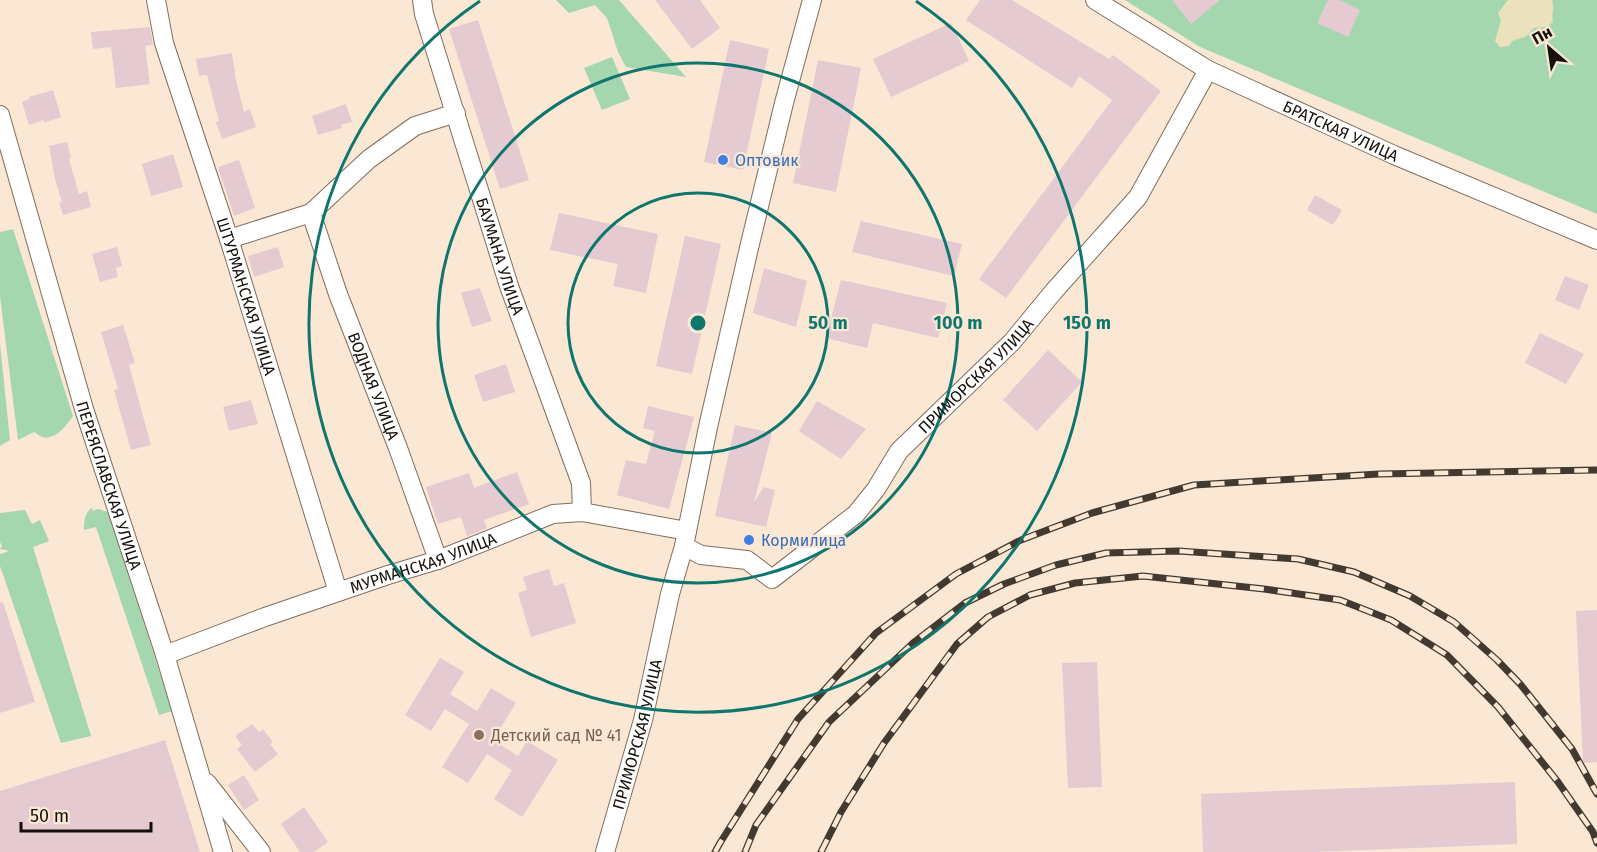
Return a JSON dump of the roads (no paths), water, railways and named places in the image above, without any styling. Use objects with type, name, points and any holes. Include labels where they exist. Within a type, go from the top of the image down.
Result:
[{"type":"street","name":"ШТУРМАНСКАЯ УЛИЦА","points":[[156,0],[164,43],[229,239],[338,592]]},
{"type":"street","name":"БАУМАНА УЛИЦА","points":[[422,0],[424,14],[509,286],[581,483],[582,512]]},
{"type":"street","name":"ПРИМОРСКАЯ УЛИЦА","points":[[605,852],[643,720],[749,248],[812,0]]},
{"type":"street","name":"БРАТСКАЯ УЛИЦА","points":[[1095,0],[1208,70],[1394,155],[1597,240]]},
{"type":"street","name":"ПРИМОРСКАЯ УЛИЦА","points":[[685,539],[701,555],[747,560],[772,579],[856,514],[876,489],[899,452],[1012,342],[1138,197],[1208,70]]},
{"type":"street","points":[[229,239],[310,213],[369,159],[415,126],[456,113]]},
{"type":"street","name":"ПЕРЕЯСЛАВСКАЯ УЛИЦА","points":[[0,115],[84,409],[165,655],[224,852]]},
{"type":"street","name":"ВОДНАЯ УЛИЦА","points":[[310,213],[438,560]]},
{"type":"street","name":"МУРМАНСКАЯ УЛИЦА","points":[[165,655],[338,592],[438,560],[553,514],[582,512],[685,539]]},
{"type":"street","points":[[201,775],[261,852]]},
{"type":"railway","points":[[715,852],[798,719],[876,633],[956,574],[1021,540],[1092,513],[1194,485],[1379,474],[1597,470]]},
{"type":"railway","points":[[745,852],[756,825],[829,722],[913,643],[965,603],[1004,584],[1056,565],[1106,553],[1178,551],[1298,559],[1354,572],[1410,596],[1454,622],[1521,685],[1572,749],[1597,794]]},
{"type":"railway","points":[[821,852],[841,812],[884,743],[957,644],[988,617],[1030,595],[1075,583],[1143,576],[1340,600],[1391,620],[1447,655],[1498,707],[1558,782],[1593,832],[1597,843]]},
{"type":"place","name":"Оптовик","points":[[723,160]]},
{"type":"place","name":"Кормилица","points":[[749,540]]},
{"type":"place","name":"Детский сад № 41","points":[[479,735]]}]
